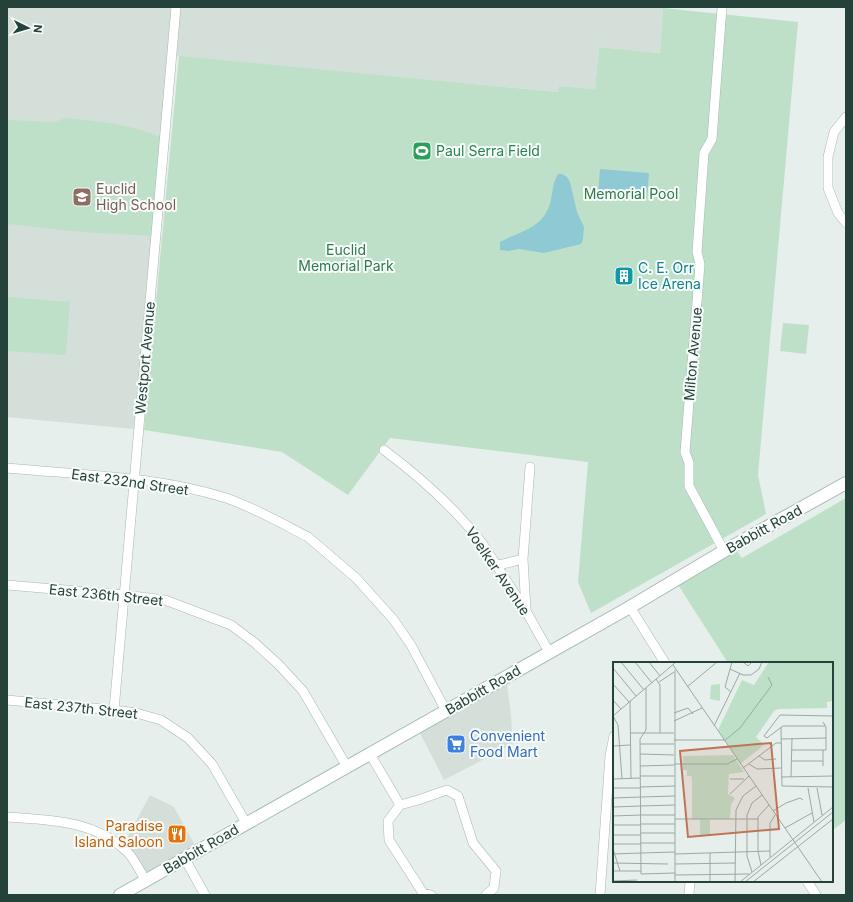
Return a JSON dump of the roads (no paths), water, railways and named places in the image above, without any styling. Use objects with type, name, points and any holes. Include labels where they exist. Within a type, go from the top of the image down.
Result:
[{"type":"main road","name":"Babbitt Road","points":[[120,895],[630,607],[724,550],[846,483]]},
{"type":"street","name":"Westport Avenue","points":[[114,710],[147,321],[176,7]]},
{"type":"street","name":"Milton Avenue","points":[[722,7],[712,139],[704,153],[697,252],[700,270],[685,452],[689,463],[689,486],[724,550]]},
{"type":"street","points":[[846,117],[834,132],[828,157],[828,188],[838,213],[846,223]]},
{"type":"street","name":"Voelker Avenue","points":[[384,450],[412,471],[450,507],[482,543],[526,611],[549,652]]},
{"type":"street","points":[[526,611],[522,559],[530,467]]},
{"type":"street","name":"East 232nd Street","points":[[7,468],[134,479],[178,486],[227,499],[275,519],[308,538],[356,578],[393,620],[411,645],[446,711]]},
{"type":"street","points":[[495,565],[522,559]]},
{"type":"street","name":"East 236th Street","points":[[7,585],[165,600],[231,626],[255,643],[279,665],[303,691],[347,767]]},
{"type":"street","points":[[630,607],[664,662]]},
{"type":"street","name":"East 237th Street","points":[[7,700],[114,710],[136,713],[161,720],[188,738],[212,764],[246,823]]},
{"type":"street","points":[[600,895],[610,756],[613,741]]},
{"type":"street","points":[[370,754],[400,805]]},
{"type":"street","points":[[431,895],[423,893],[389,840],[388,821],[400,805],[447,790],[458,796],[473,843],[496,871],[494,888],[486,895]]},
{"type":"street","points":[[7,816],[66,822],[87,827],[106,835],[126,850],[145,880]]},
{"type":"street","points":[[185,859],[205,895]]},
{"type":"street","points":[[689,895],[690,882]]},
{"type":"street","points":[[808,882],[816,895]]},
{"type":"water","points":[[600,169],[649,173],[647,198],[598,194]]},
{"type":"water","points":[[558,174],[562,174],[567,177],[570,182],[577,212],[584,227],[581,244],[544,253],[519,249],[508,251],[500,250],[500,242],[530,228],[542,219],[550,204]]},
{"type":"place","name":"Paul Serra Field","points":[[422,151]]},
{"type":"place","name":"Euclid High School","points":[[82,197]]},
{"type":"place","name":"C. E. Orr Ice Arena","points":[[624,276]]},
{"type":"place","name":"Convenient Food Mart","points":[[456,744]]},
{"type":"place","name":"Paradise Island Saloon","points":[[177,834]]},
{"type":"park label","name":"Memorial Pool","points":[[631,194]]},
{"type":"park label","name":"Euclid Memorial Park","points":[[346,258]]}]
